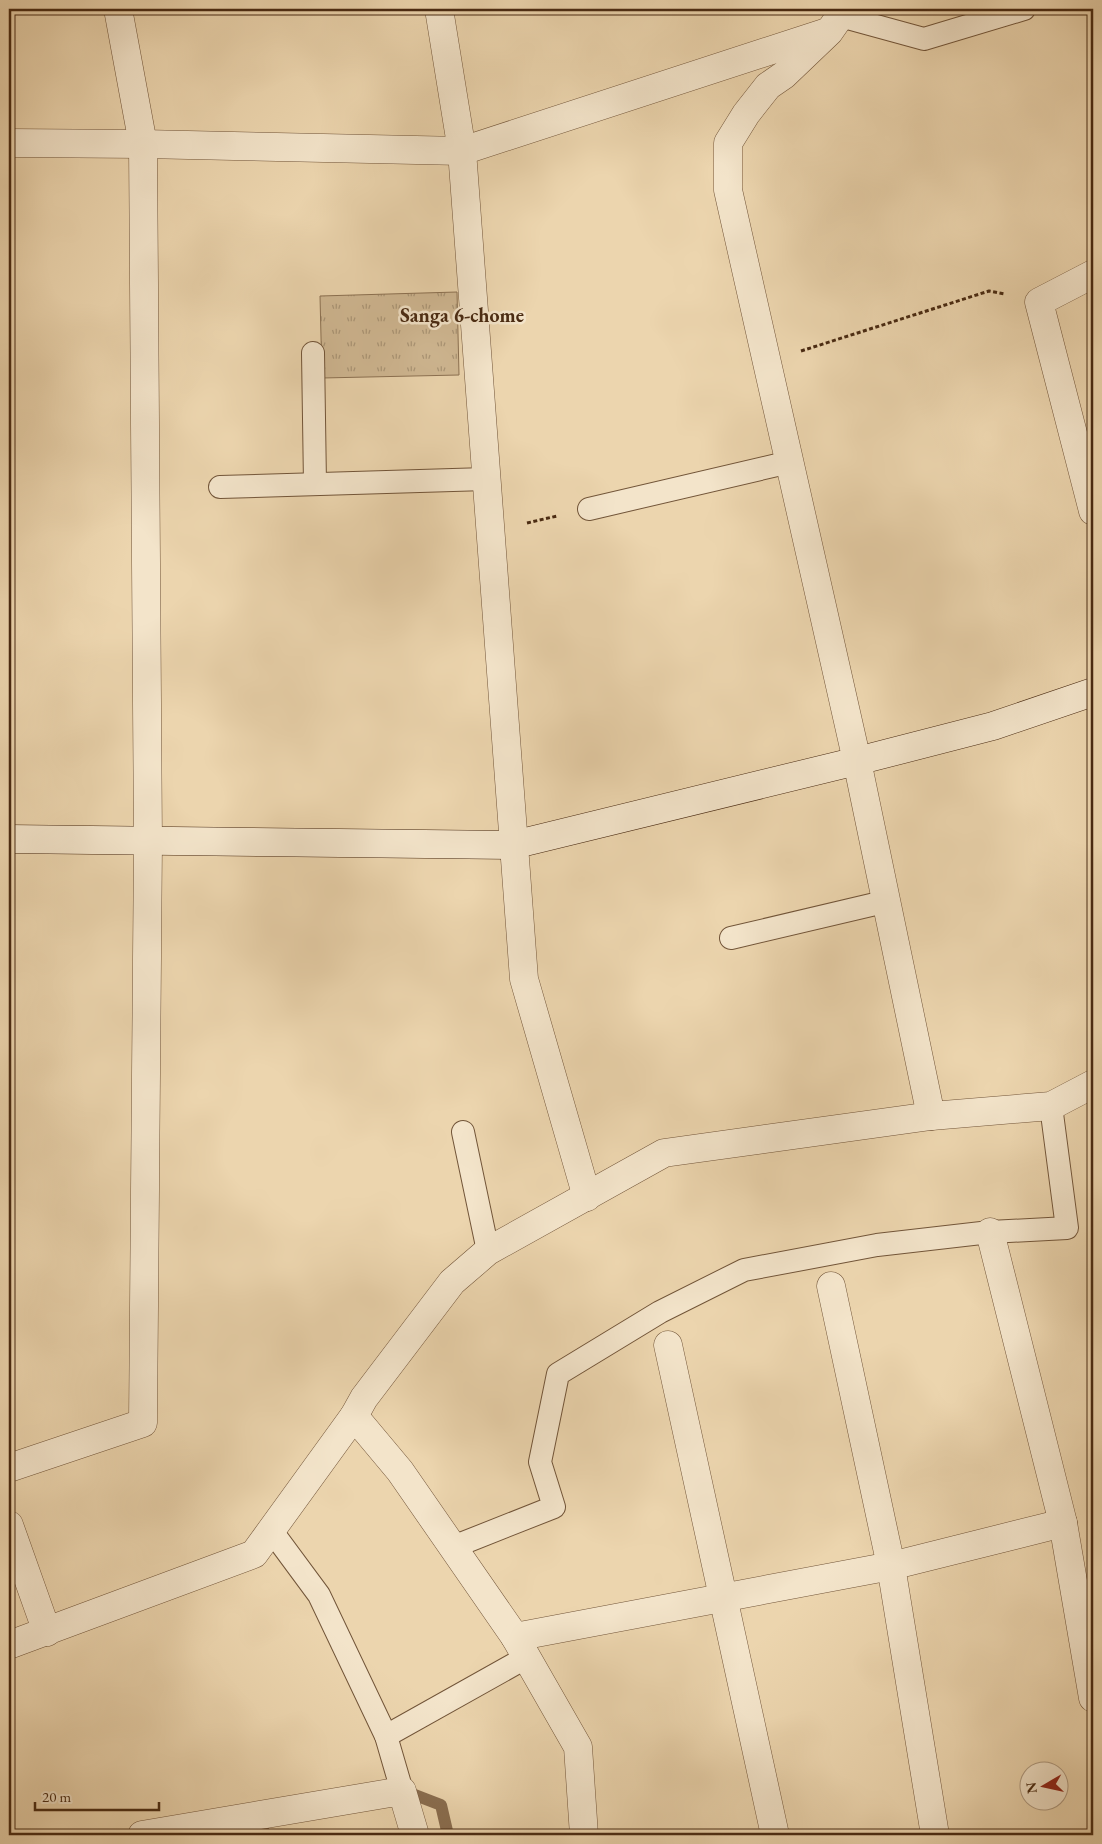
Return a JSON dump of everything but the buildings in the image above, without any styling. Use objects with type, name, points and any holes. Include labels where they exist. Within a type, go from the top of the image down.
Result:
[{"type":"street","points":[[9,1468],[143,1423],[148,842],[143,144],[118,9]]},
{"type":"street","points":[[438,9],[462,151],[524,979],[587,1197]]},
{"type":"street","points":[[9,143],[462,151],[838,19]]},
{"type":"street","points":[[838,19],[784,75],[768,86],[746,114],[728,143],[728,190],[888,900],[932,1116]]},
{"type":"street","points":[[1093,274],[1039,302],[1086,450],[1093,511]]},
{"type":"street","points":[[9,839],[148,842],[513,844],[857,761],[993,726],[1093,692]]},
{"type":"street","points":[[9,1645],[254,1554],[354,1416],[364,1398],[452,1282],[488,1251],[664,1153],[932,1116],[1051,1106],[1093,1084]]},
{"type":"street","points":[[990,1232],[1063,1523],[1093,1698]]},
{"type":"street","points":[[831,1286],[891,1566],[935,1835]]},
{"type":"street","points":[[668,1345],[775,1835]]},
{"type":"street","points":[[354,1416],[400,1471],[521,1647],[578,1747],[584,1835]]},
{"type":"street","points":[[521,1647],[722,1597],[891,1566],[1063,1523]]},
{"type":"street","points":[[9,1524],[47,1632]]},
{"type":"street","points":[[142,1835],[189,1831],[402,1792],[415,1835]]},
{"type":"lane","points":[[838,19],[924,38],[1024,9]]},
{"type":"lane","points":[[313,353],[315,484]]},
{"type":"lane","points":[[590,509],[790,462]]},
{"type":"lane","points":[[220,487],[486,479]]},
{"type":"lane","points":[[731,938],[888,900]]},
{"type":"lane","points":[[453,1547],[554,1507],[540,1462],[558,1374],[660,1312],[744,1270],[877,1245],[990,1232],[1067,1228],[1051,1106]]},
{"type":"lane","points":[[463,1132],[488,1251]]},
{"type":"lane","points":[[271,1530],[319,1595],[386,1736],[402,1792]]},
{"type":"lane","points":[[386,1736],[521,1647]]},
{"type":"path","points":[[767,362],[989,290],[1039,302]]},
{"type":"path","points":[[490,531],[590,509]]},
{"type":"green space","points":[[457,292],[459,375],[322,378],[320,296]]},
{"type":"waterway","points":[[402,1797],[415,1795],[441,1805],[448,1835]]},
{"type":"waterway","points":[[228,1835],[263,1828]]},
{"type":"district","name":"Sanga 6-chome","points":[[462,315]]}]
